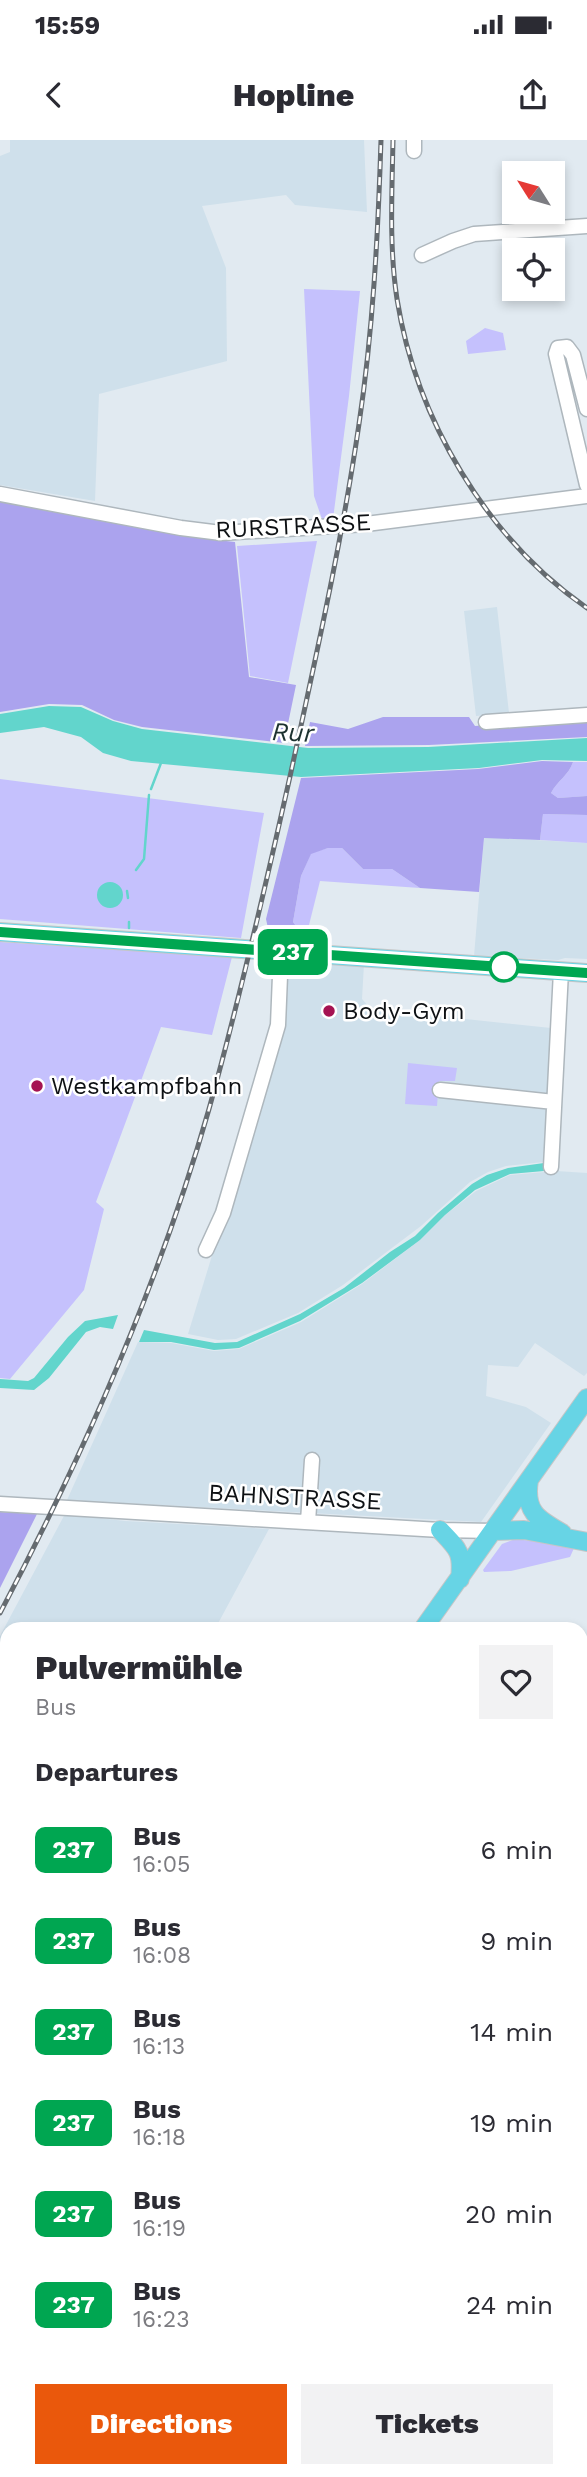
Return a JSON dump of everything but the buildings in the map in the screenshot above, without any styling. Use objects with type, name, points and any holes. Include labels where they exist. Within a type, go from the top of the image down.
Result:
[{"type":"main road","points":[[0,932],[587,973]]},
{"type":"main road","points":[[428,1622],[587,1398]]},
{"type":"main road","points":[[529,1480],[529,1507],[542,1520],[579,1540]]},
{"type":"main road","points":[[440,1530],[458,1549],[462,1561],[460,1579]]},
{"type":"main road","name":"BAHNSTRASSE","points":[[494,1531],[516,1530],[579,1540]]},
{"type":"street","points":[[422,255],[453,240],[474,234],[587,226]]},
{"type":"street","points":[[587,409],[573,355],[567,348],[558,348],[556,354],[585,463],[587,485]]},
{"type":"street","name":"RURSTRASSE","points":[[0,494],[221,533],[366,524],[587,496]]},
{"type":"street","points":[[486,722],[587,715]]},
{"type":"street","points":[[206,1251],[223,1213],[278,1025],[281,951]]},
{"type":"street","points":[[551,1167],[561,971]]},
{"type":"street","points":[[440,1090],[554,1102]]},
{"type":"street","points":[[308,1522],[312,1460]]},
{"type":"street","name":"BAHNSTRASSE","points":[[0,1503],[494,1531]]},
{"type":"shaded area","points":[[10,140],[364,140],[367,212],[295,205],[286,195],[202,206],[226,268],[227,361],[99,394],[95,501],[0,485],[0,156],[10,152]]},
{"type":"shaded area","points":[[304,289],[360,291],[333,519],[322,519],[314,496]]},
{"type":"shaded area","points":[[485,328],[503,333],[506,350],[468,354],[466,341]]},
{"type":"shaded area","points":[[0,500],[199,538],[235,542],[249,677],[296,685],[284,743],[142,727],[114,720],[82,705],[49,704],[0,712]]},
{"type":"shaded area","points":[[317,541],[288,683],[250,676],[237,546]]},
{"type":"shaded area","points":[[497,607],[509,713],[476,716],[464,611]]},
{"type":"shaded area","points":[[49,706],[81,707],[113,721],[142,729],[308,748],[428,747],[587,738],[587,761],[542,760],[479,768],[301,777],[131,761],[103,753],[81,737],[44,727],[0,733],[0,714]]},
{"type":"shaded area","points":[[383,717],[469,717],[475,726],[587,718],[587,737],[429,745],[305,746],[310,722],[348,729]]},
{"type":"shaded area","points":[[542,761],[573,762],[551,793],[558,798],[587,796],[587,815],[543,814],[540,840],[484,838],[479,892],[420,888],[392,869],[363,869],[342,848],[328,848],[311,854],[301,876],[293,922],[299,930],[296,939],[273,938],[269,933],[266,919],[301,778],[478,769]]},
{"type":"shaded area","points":[[573,762],[587,762],[587,796],[558,798],[551,793]]},
{"type":"shaded area","points":[[0,779],[264,813],[241,938],[0,919]]},
{"type":"shaded area","points":[[543,814],[587,815],[587,843],[540,840]]},
{"type":"shaded area","points":[[484,837],[587,843],[587,959],[474,956]]},
{"type":"shaded area","points":[[328,848],[342,848],[363,869],[392,869],[420,888],[320,881],[305,941],[296,939],[299,930],[293,922],[301,876],[311,853]]},
{"type":"shaded area","points":[[110,882],[119,886],[123,895],[119,904],[110,908],[101,904],[97,895],[101,886]]},
{"type":"shaded area","points":[[0,942],[232,957],[212,1035],[161,1027],[96,1202],[104,1209],[84,1290],[10,1379],[0,1378]]},
{"type":"shaded area","points":[[286,957],[364,964],[362,999],[371,1009],[551,1028],[544,1162],[506,1166],[470,1182],[421,1226],[343,1285],[298,1313],[236,1339],[218,1340],[188,1334],[281,1030]]},
{"type":"shaded area","points":[[408,1063],[457,1068],[455,1081],[439,1081],[437,1106],[405,1104]]},
{"type":"shaded area","points":[[544,1163],[544,1171],[510,1174],[475,1190],[420,1240],[362,1283],[300,1321],[239,1348],[214,1350],[171,1342],[139,1342],[144,1330],[215,1343],[237,1342],[300,1314],[344,1288],[415,1236],[472,1184],[487,1175],[508,1168]]},
{"type":"shaded area","points":[[556,1171],[587,1173],[587,1373],[584,1376],[535,1343],[518,1367],[488,1365],[486,1396],[526,1407],[551,1423],[481,1522],[67,1500],[138,1342],[171,1343],[214,1351],[239,1349],[301,1322],[362,1284],[420,1240],[445,1215],[476,1191],[510,1175]]},
{"type":"shaded area","points":[[118,1315],[113,1329],[100,1327],[86,1332],[49,1378],[34,1390],[0,1388],[0,1379],[28,1381],[34,1378],[85,1321]]},
{"type":"shaded area","points":[[0,1512],[37,1514],[0,1588]]},
{"type":"shaded area","points":[[65,1514],[125,1521],[269,1529],[219,1622],[7,1622]]},
{"type":"shaded area","points":[[515,1539],[575,1546],[570,1557],[511,1571],[484,1572],[502,1544]]},
{"type":"waterway","points":[[151,789],[161,763]]},
{"type":"waterway","points":[[136,870],[144,859],[149,795]]},
{"type":"waterway","points":[[127,891],[128,898]]},
{"type":"waterway","points":[[129,922],[129,928]]},
{"type":"railway","points":[[0,1613],[90,1429],[143,1303],[189,1174],[231,1025],[291,772],[345,511],[364,389],[371,318],[381,140]]},
{"type":"railway","points":[[393,140],[394,279],[407,344],[421,388],[439,431],[488,512],[551,580],[587,608]]},
{"type":"bus line","name":"237","points":[[0,932],[587,973]]},
{"type":"place","name":"Body-Gym","points":[[329,1011]]},
{"type":"place","name":"Westkampfbahn","points":[[37,1086]]},
{"type":"water label","name":"Rur","points":[[293,732]]}]
